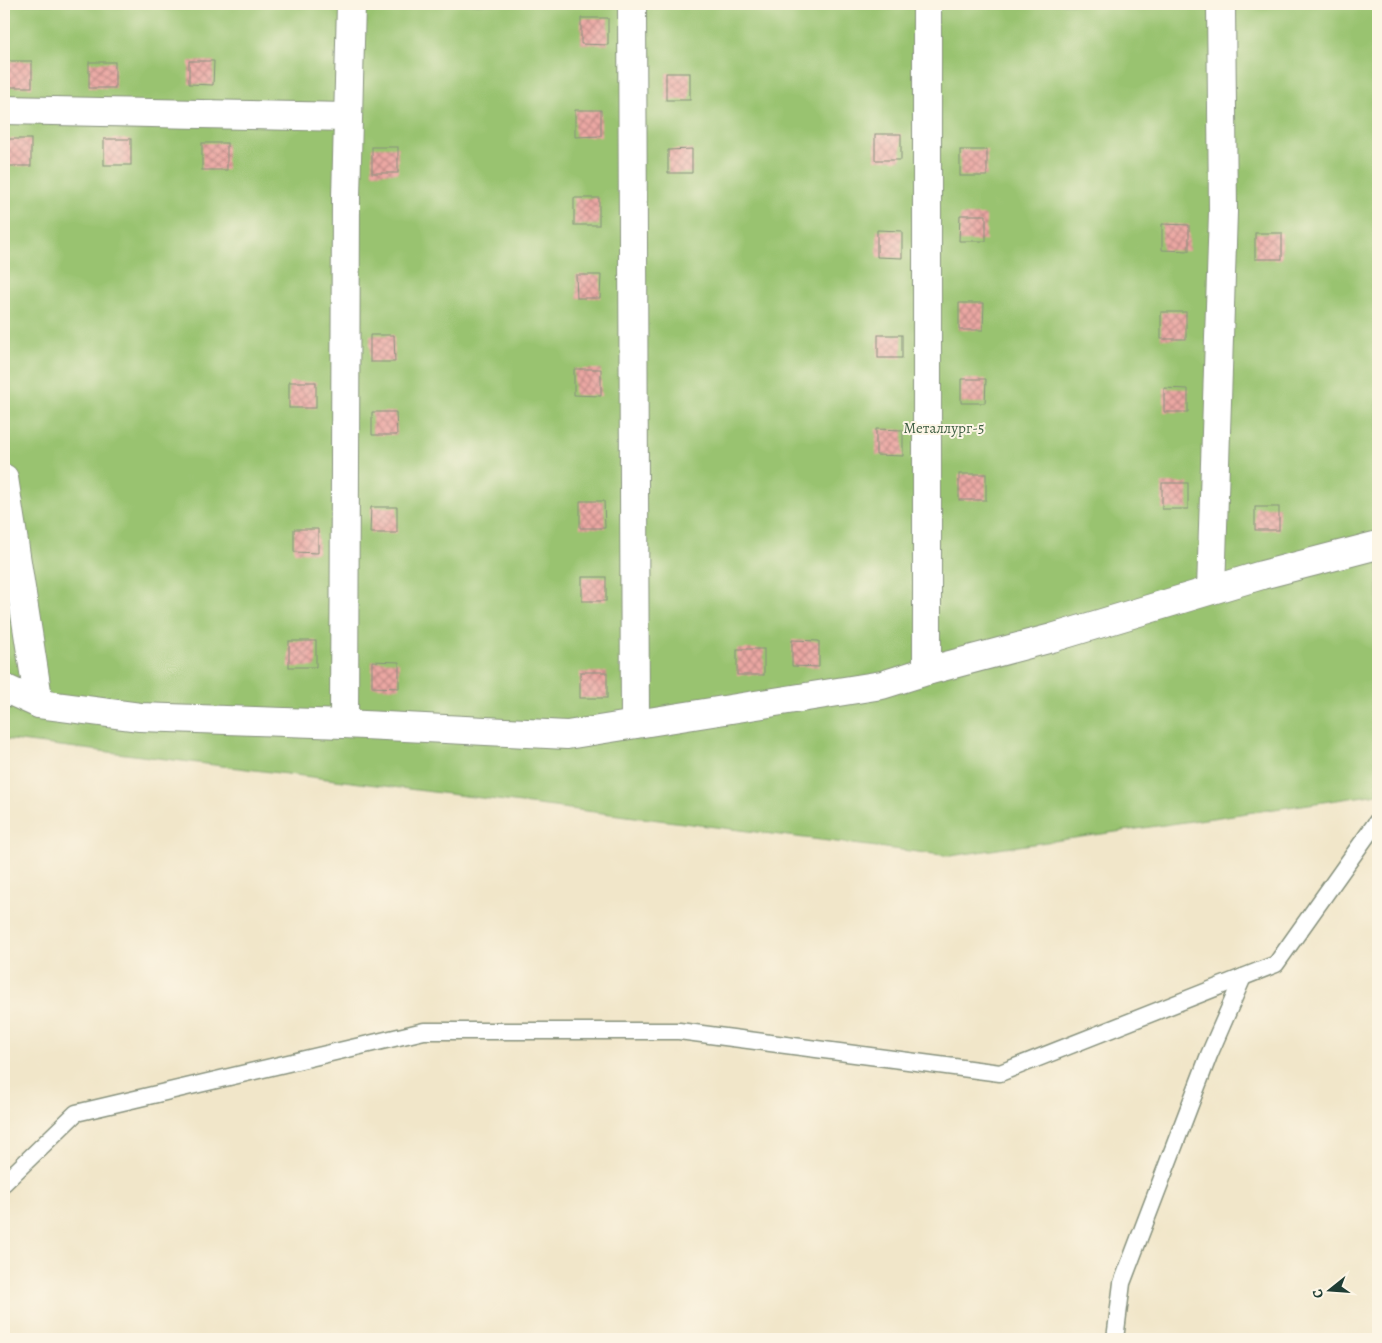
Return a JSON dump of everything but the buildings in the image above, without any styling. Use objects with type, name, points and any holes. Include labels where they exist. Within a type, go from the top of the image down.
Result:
[{"type":"street","points":[[344,724],[346,207],[351,4]]},
{"type":"street","points":[[632,4],[635,724]]},
{"type":"street","points":[[927,4],[927,672]]},
{"type":"street","points":[[1211,590],[1223,212],[1221,4]]},
{"type":"street","points":[[4,110],[348,117]]},
{"type":"street","points":[[4,478],[39,704]]},
{"type":"street","points":[[4,688],[39,704],[140,717],[344,724],[567,735],[882,685],[1052,638],[1262,575],[1378,545]]},
{"type":"lane","points":[[4,1183],[76,1113],[424,1031],[679,1031],[1000,1073],[1276,964],[1378,820]]},
{"type":"lane","points":[[1115,1339],[1122,1283],[1209,1055],[1243,977]]},
{"type":"green space","name":"Металлург-5","points":[[4,4],[1378,4],[1378,794],[950,856],[4,739]]}]
